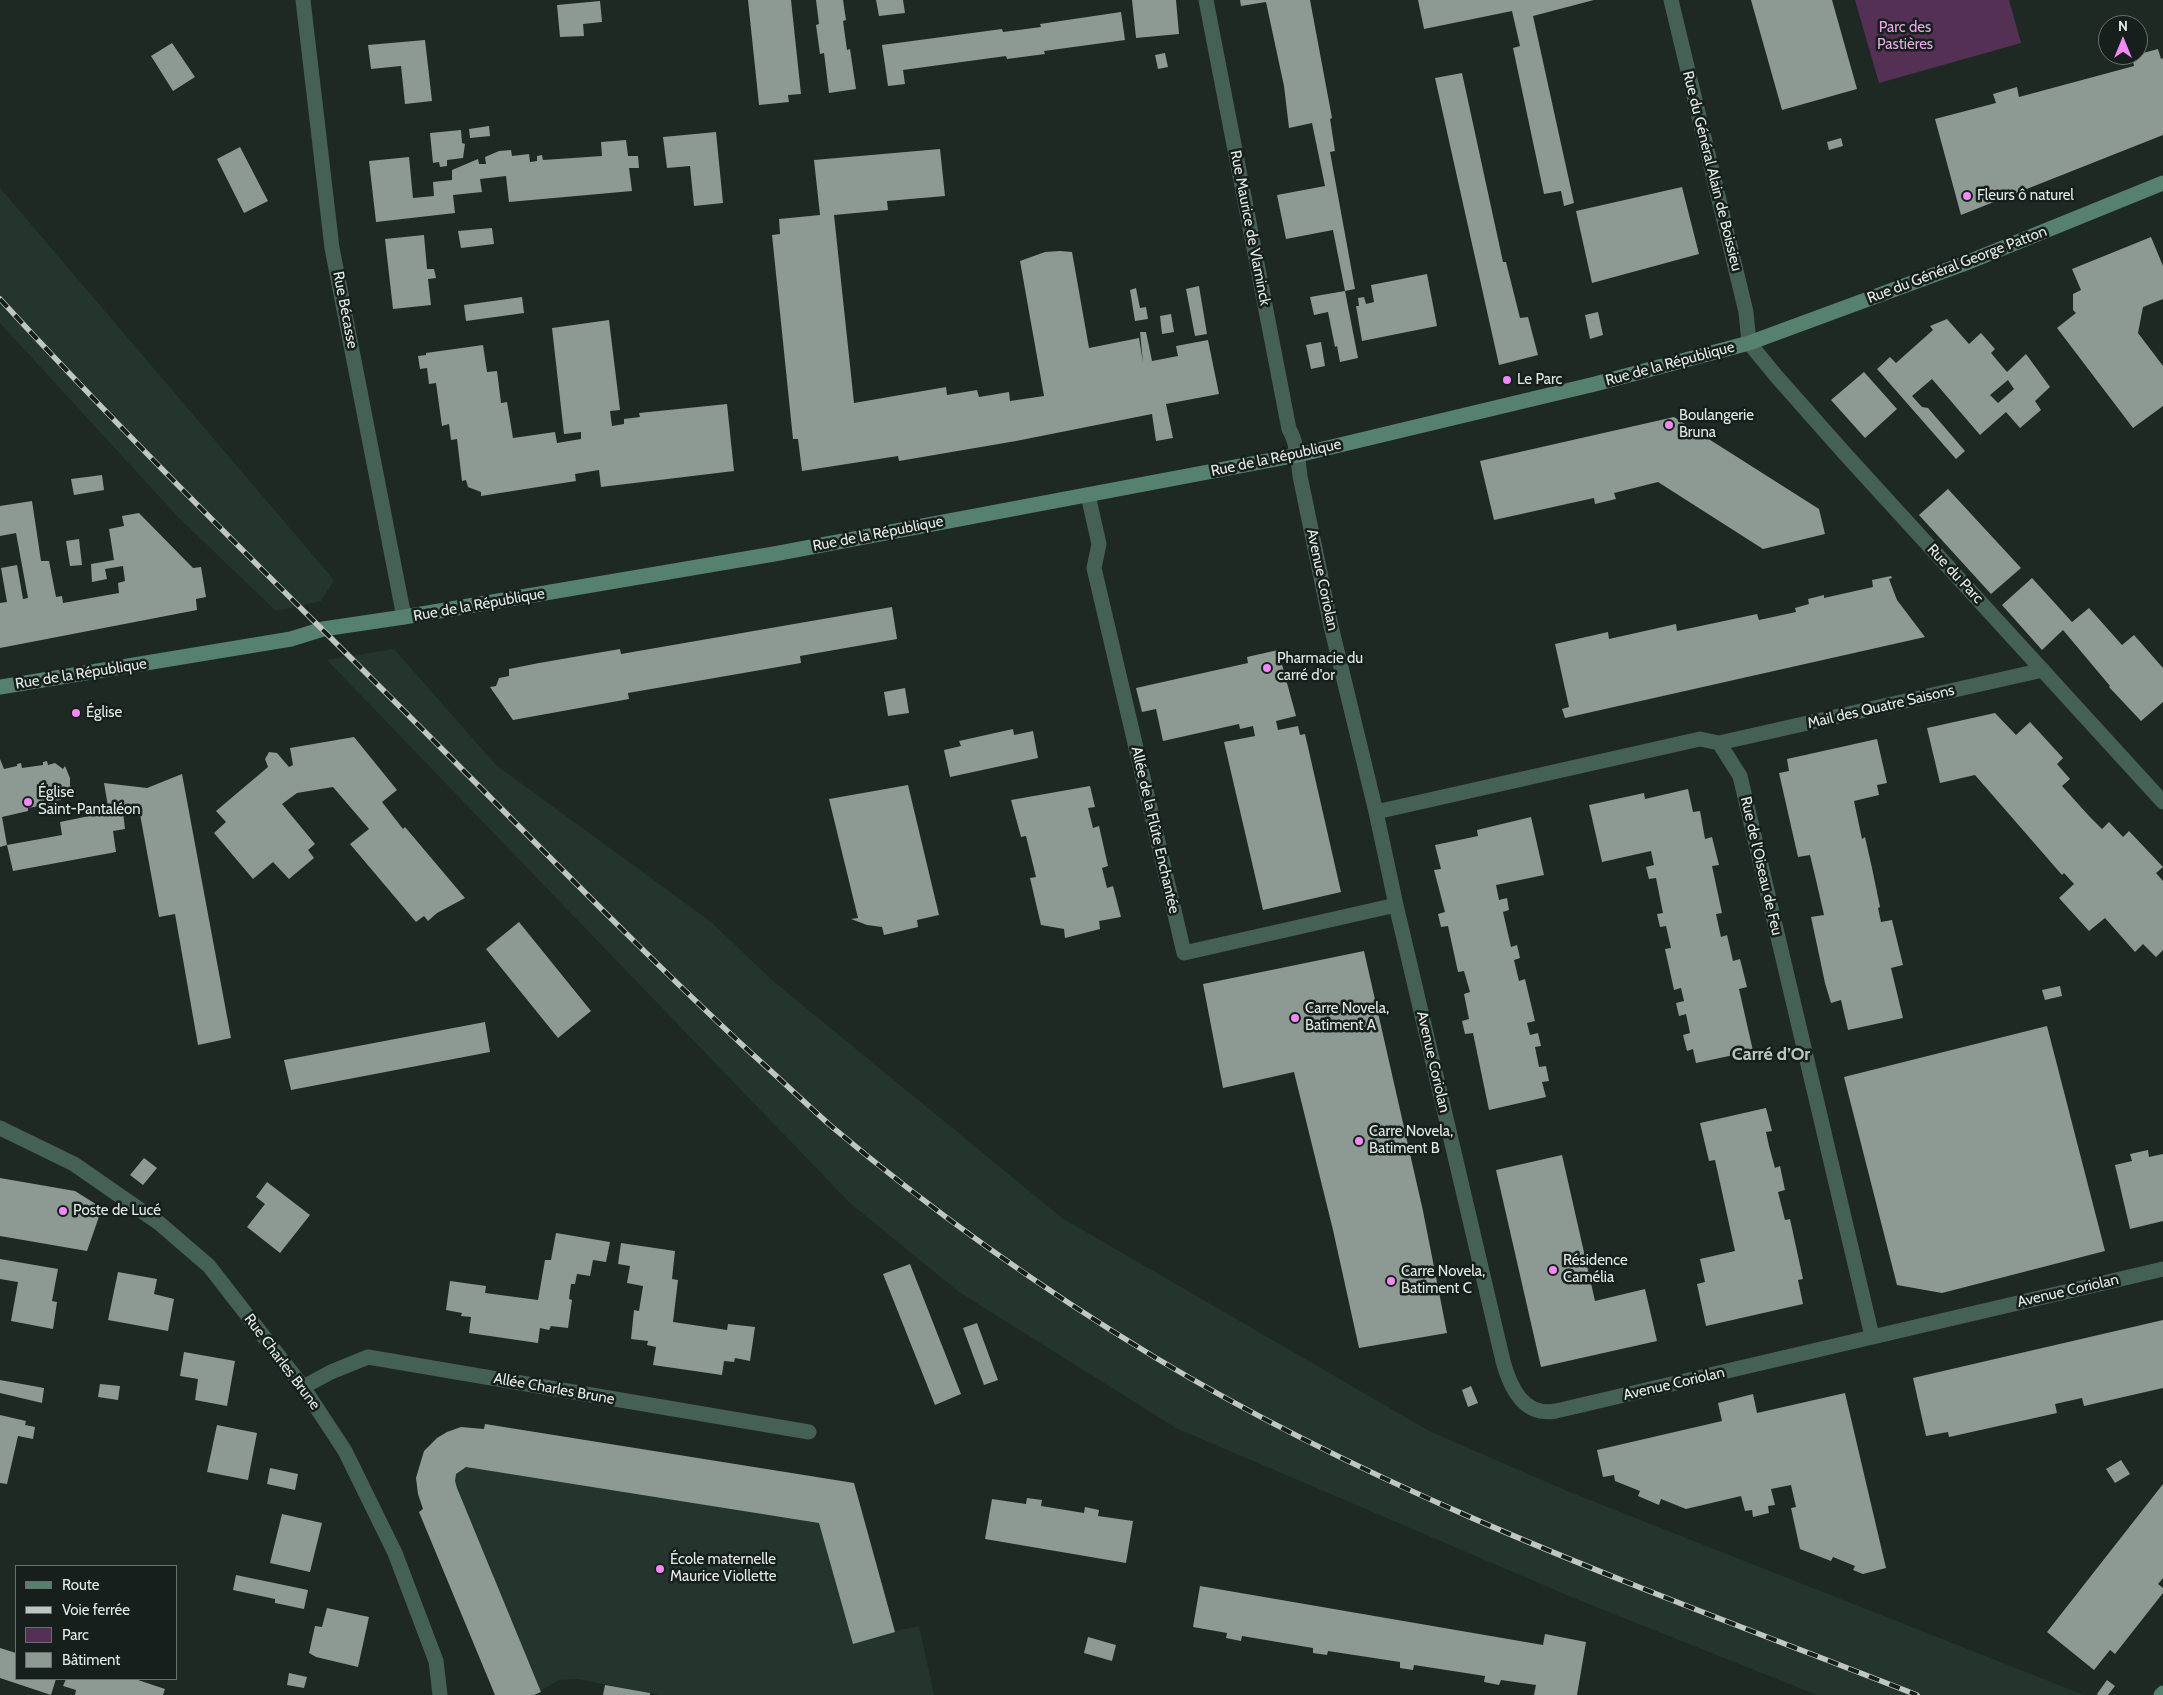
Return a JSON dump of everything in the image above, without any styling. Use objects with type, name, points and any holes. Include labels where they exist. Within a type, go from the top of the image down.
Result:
[{"type":"main road","name":"Rue du Général George Patton","points":[[1749,343],[1969,262],[2163,183]]},
{"type":"main road","name":"Rue de la République","points":[[0,687],[291,639],[323,629],[764,556],[1298,455],[1595,384],[1749,343]]},
{"type":"street","name":"Rue Bécasse","points":[[303,0],[332,248],[404,617]]},
{"type":"street","name":"Rue Maurice de Vlaminck","points":[[1206,0],[1289,429],[1294,438],[1298,455]]},
{"type":"street","name":"Rue du Général Alain de Boissieu","points":[[1671,0],[1746,312],[1749,343]]},
{"type":"street","name":"Rue du Parc","points":[[1749,343],[1847,456],[2163,802]]},
{"type":"street","name":"Avenue Coriolan","points":[[1298,455],[1300,476],[1331,626],[1376,812],[1396,905],[1503,1361],[1512,1390],[1519,1399],[1537,1410],[1548,1413],[1872,1336],[2163,1270]]},
{"type":"street","name":"Allée de la Flûte Enchantée","points":[[1088,495],[1099,544],[1094,568],[1184,953],[1396,905]]},
{"type":"street","name":"Mail des Quatre Saisons","points":[[1719,743],[2043,670]]},
{"type":"street","points":[[1376,812],[1700,740],[1719,743]]},
{"type":"street","name":"Rue de l'Oiseau de Feu","points":[[1719,743],[1740,776],[1872,1336]]},
{"type":"street","name":"Rue Charles Brune","points":[[0,1128],[74,1164],[159,1223],[208,1266],[303,1388],[345,1452],[395,1553],[436,1661],[440,1695]]},
{"type":"street","name":"Allée Charles Brune","points":[[303,1388],[331,1372],[368,1357],[809,1432]]},
{"type":"shaded area","points":[[0,188],[334,580],[321,601],[276,611],[178,517],[0,323]]},
{"type":"shaded area","points":[[394,649],[496,765],[711,922],[773,981],[1062,1218],[1431,1432],[1572,1493],[2084,1695],[1817,1695],[1581,1601],[1176,1428],[959,1292],[850,1203],[327,660]]},
{"type":"shaded area","name":"École maternelle Maurice Viollette","points":[[485,1424],[854,1483],[895,1631],[919,1626],[934,1695],[660,1695],[578,1679],[559,1680],[534,1695],[495,1695],[419,1512],[423,1508],[418,1494],[416,1478],[424,1451],[437,1438],[461,1427],[483,1429]]},
{"type":"green space","name":"Parc des Pastières","points":[[1855,0],[2009,0],[2021,43],[1879,83]]},
{"type":"building","points":[[748,0],[791,0],[801,94],[788,95],[789,102],[759,105]]},
{"type":"building","points":[[816,0],[843,0],[846,20],[843,21],[847,50],[850,49],[856,89],[829,93],[824,53],[820,54],[816,25],[819,24]]},
{"type":"building","points":[[876,0],[903,0],[905,13],[879,16]]},
{"type":"building","points":[[1132,0],[1176,0],[1179,34],[1136,38]]},
{"type":"building","points":[[1240,0],[1310,0],[1332,118],[1330,119],[1335,151],[1330,152],[1355,289],[1345,291],[1333,230],[1286,239],[1277,195],[1325,186],[1312,123],[1289,128],[1284,86],[1266,2],[1241,6]]},
{"type":"building","points":[[1418,0],[1594,0],[1533,16],[1574,203],[1564,206],[1561,191],[1544,194],[1513,48],[1520,46],[1512,11],[1424,29]]},
{"type":"building","points":[[1751,0],[1832,0],[1857,89],[1782,110]]},
{"type":"building","points":[[600,1],[602,22],[583,24],[584,36],[560,37],[557,5]]},
{"type":"building","points":[[1121,12],[1125,40],[1044,51],[1045,54],[1007,59],[1006,56],[903,70],[905,84],[888,86],[882,45],[1002,29],[1003,32],[1041,27],[1040,24]]},
{"type":"building","points":[[425,40],[432,101],[405,104],[401,66],[371,69],[368,45]]},
{"type":"building","points":[[172,43],[195,77],[173,91],[151,56]]},
{"type":"building","points":[[2158,49],[2161,59],[2163,58],[2163,135],[1961,215],[1935,119],[1996,103],[1993,94],[2017,87],[2019,97],[2134,65],[2148,65],[2148,52]]},
{"type":"building","points":[[1165,53],[1168,67],[1158,69],[1155,55]]},
{"type":"building","points":[[1462,73],[1503,262],[1506,262],[1520,318],[1528,317],[1538,355],[1499,365],[1435,78]]},
{"type":"building","points":[[489,126],[490,136],[470,138],[469,129]]},
{"type":"building","points":[[461,130],[462,143],[465,144],[463,158],[447,160],[447,166],[440,167],[439,162],[433,163],[430,133]]},
{"type":"building","points":[[716,132],[723,203],[694,206],[690,166],[667,168],[663,137]]},
{"type":"building","points":[[1841,138],[1843,146],[1829,150],[1827,142]]},
{"type":"building","points":[[626,140],[628,156],[638,156],[639,168],[629,168],[632,191],[509,202],[506,176],[480,179],[482,192],[453,195],[455,213],[376,222],[369,161],[409,157],[413,198],[434,196],[433,182],[452,180],[452,170],[478,159],[479,164],[486,164],[485,157],[499,151],[511,150],[512,156],[529,154],[530,162],[537,161],[537,156],[542,155],[543,160],[602,156],[601,142]]},
{"type":"building","points":[[240,147],[268,201],[244,213],[217,159]]},
{"type":"building","points":[[940,149],[945,196],[887,201],[888,210],[834,215],[854,403],[946,387],[947,395],[977,390],[979,397],[1009,392],[1010,401],[1044,396],[1020,261],[1045,252],[1060,251],[1072,252],[1089,348],[1139,338],[1143,363],[1140,332],[1146,332],[1152,361],[1178,356],[1176,346],[1208,340],[1219,394],[1166,404],[1173,438],[1156,441],[1152,414],[1016,441],[899,461],[898,456],[802,471],[798,439],[793,439],[772,235],[780,234],[779,219],[820,215],[814,160]]},
{"type":"building","points":[[1682,187],[1699,254],[1592,283],[1576,211]]},
{"type":"building","points":[[492,228],[494,244],[461,248],[458,231]]},
{"type":"building","points":[[424,235],[427,269],[434,269],[436,278],[428,279],[431,305],[393,309],[385,239]]},
{"type":"building","points":[[2151,237],[2163,266],[2163,299],[2143,307],[2138,333],[2163,366],[2163,406],[2133,428],[2057,328],[2076,313],[2073,310],[2073,294],[2081,290],[2072,269]]},
{"type":"building","points":[[1427,274],[1437,326],[1362,341],[1356,306],[1359,306],[1358,298],[1364,297],[1366,304],[1374,302],[1371,285]]},
{"type":"building","points":[[1199,286],[1207,334],[1195,336],[1186,289]]},
{"type":"building","points":[[1136,288],[1140,308],[1146,307],[1148,319],[1135,321],[1130,290]]},
{"type":"building","points":[[1345,291],[1358,358],[1340,362],[1328,312],[1314,315],[1310,297]]},
{"type":"building","points":[[522,297],[524,313],[466,321],[464,305]]},
{"type":"building","points":[[1598,312],[1603,335],[1590,339],[1585,315]]},
{"type":"building","points":[[1171,314],[1174,332],[1162,334],[1160,316]]},
{"type":"building","points":[[1947,319],[1969,344],[1981,333],[1995,349],[1991,353],[2007,372],[2026,354],[2050,387],[2035,401],[2041,410],[2020,428],[2006,412],[1980,435],[1932,379],[1912,396],[1922,407],[1928,408],[1965,451],[1956,459],[1877,369],[1890,357],[1896,363],[1933,330],[1930,326]],"holes":[[[2008,380],[2014,389],[1998,403],[1990,395]]]},
{"type":"building","points":[[609,320],[620,410],[610,411],[612,426],[624,424],[624,419],[640,417],[639,413],[727,404],[734,471],[601,487],[599,470],[575,474],[576,481],[481,496],[481,492],[468,487],[466,480],[462,481],[457,439],[451,440],[449,424],[442,426],[436,383],[429,384],[427,368],[420,369],[418,356],[426,355],[426,353],[483,345],[487,372],[497,371],[501,403],[507,402],[513,438],[555,432],[557,443],[581,439],[581,432],[564,434],[552,328]]},
{"type":"building","points":[[1321,342],[1325,366],[1311,369],[1306,345]]},
{"type":"building","points":[[1864,372],[1897,409],[1865,438],[1831,400]]},
{"type":"building","points":[[1674,417],[1819,509],[1825,534],[1763,549],[1658,482],[1614,493],[1616,499],[1595,504],[1594,498],[1494,520],[1480,461]]},
{"type":"building","points":[[102,475],[104,490],[74,495],[71,479]]},
{"type":"building","points":[[1948,489],[2021,568],[1991,594],[1919,515]]},
{"type":"building","points":[[32,501],[41,561],[49,561],[56,597],[62,596],[63,603],[119,593],[118,583],[125,581],[123,566],[105,569],[107,579],[92,582],[91,564],[114,560],[109,529],[124,526],[122,516],[139,513],[193,568],[201,567],[206,597],[196,599],[197,610],[0,648],[0,603],[7,602],[1,568],[17,565],[23,599],[28,598],[16,533],[0,536],[0,506]]},
{"type":"building","points":[[79,539],[82,565],[70,566],[66,541]]},
{"type":"building","points":[[1891,576],[1892,578],[1889,579],[1897,600],[1925,637],[1565,718],[1562,709],[1569,707],[1555,644],[1608,632],[1609,639],[1676,624],[1677,631],[1757,614],[1759,620],[1796,612],[1795,608],[1809,604],[1808,599],[1824,595],[1824,598],[1873,587],[1872,580]]},
{"type":"building","points":[[2032,578],[2072,622],[2089,608],[2122,645],[2134,635],[2163,668],[2163,702],[2141,721],[2109,687],[2063,630],[2042,650],[2002,605]]},
{"type":"building","points":[[892,607],[897,639],[800,656],[801,663],[628,693],[629,699],[513,720],[490,687],[496,686],[499,678],[509,676],[509,669],[539,663],[620,649],[621,654]]},
{"type":"building","points":[[1278,650],[1296,716],[1276,721],[1278,730],[1298,726],[1300,735],[1305,734],[1341,892],[1263,910],[1224,742],[1255,736],[1253,726],[1240,729],[1239,724],[1163,741],[1156,709],[1142,712],[1136,688],[1248,663],[1247,657]]},
{"type":"building","points":[[905,688],[909,713],[888,716],[884,692]]},
{"type":"building","points":[[1995,713],[2016,735],[2030,722],[2063,758],[2057,764],[2070,779],[2062,786],[2089,816],[2102,829],[2109,822],[2123,837],[2129,831],[2163,867],[2156,873],[2163,881],[2163,950],[2156,957],[2143,944],[2135,952],[2105,918],[2089,931],[2059,898],[2074,884],[2064,873],[2062,875],[1975,775],[1940,783],[1927,728]]},
{"type":"building","points":[[1013,729],[1014,735],[1033,731],[1038,758],[950,777],[944,750],[961,746],[959,741]]},
{"type":"building","points":[[354,737],[397,790],[382,802],[403,829],[405,827],[465,898],[437,913],[428,921],[424,916],[416,922],[350,844],[369,829],[333,787],[297,793],[282,804],[315,844],[308,850],[314,858],[289,879],[273,862],[253,879],[214,833],[226,822],[216,811],[268,767],[265,759],[269,752],[277,753],[289,767],[293,765],[290,748]]},
{"type":"building","points":[[1877,739],[1887,783],[1877,785],[1879,795],[1854,801],[1862,839],[1865,837],[1872,868],[1881,922],[1892,920],[1903,965],[1891,968],[1903,1018],[1848,1030],[1841,1000],[1831,1003],[1825,983],[1811,917],[1824,915],[1810,855],[1798,857],[1779,773],[1789,771],[1787,759]]},
{"type":"building","name":"Église Saint-Pantaléon","points":[[0,759],[4,769],[21,763],[22,768],[43,765],[43,762],[47,761],[48,765],[55,763],[63,769],[65,766],[72,790],[60,800],[55,801],[56,805],[51,806],[50,804],[28,808],[28,811],[2,817],[7,845],[0,847]]},
{"type":"building","points":[[182,774],[231,1038],[198,1045],[175,914],[159,917],[139,809],[123,812],[125,829],[113,831],[116,852],[13,871],[7,845],[62,835],[60,822],[109,812],[104,783],[147,788]]},
{"type":"building","points":[[908,785],[939,915],[917,920],[918,927],[884,935],[882,927],[867,925],[851,919],[858,918],[829,799]]},
{"type":"building","points":[[1090,786],[1095,807],[1088,808],[1093,828],[1099,826],[1108,866],[1102,868],[1107,888],[1113,886],[1121,917],[1099,921],[1100,929],[1065,938],[1064,929],[1041,925],[1030,878],[1036,877],[1026,836],[1021,837],[1011,800]]},
{"type":"building","points":[[1688,789],[1693,812],[1700,811],[1705,839],[1712,837],[1719,865],[1712,866],[1722,913],[1716,914],[1721,937],[1727,935],[1733,961],[1740,959],[1747,987],[1739,989],[1753,1051],[1696,1063],[1693,1049],[1687,1051],[1683,1035],[1690,1033],[1686,1014],[1679,1016],[1676,1003],[1684,1001],[1681,988],[1674,990],[1665,949],[1671,948],[1666,926],[1660,927],[1657,914],[1663,913],[1656,878],[1649,879],[1646,867],[1654,865],[1651,851],[1602,862],[1589,805],[1644,793],[1645,799]]},
{"type":"building","points":[[1531,817],[1544,875],[1496,885],[1499,900],[1507,898],[1509,910],[1503,912],[1511,947],[1517,945],[1520,958],[1514,960],[1519,981],[1525,979],[1535,1021],[1527,1023],[1530,1035],[1538,1033],[1541,1046],[1535,1047],[1539,1067],[1546,1066],[1549,1081],[1542,1082],[1546,1097],[1489,1110],[1473,1033],[1465,1034],[1462,1021],[1469,1019],[1464,994],[1470,992],[1464,971],[1458,972],[1448,926],[1441,927],[1438,914],[1445,912],[1434,870],[1441,869],[1435,845],[1478,836],[1477,830]]},
{"type":"building","points":[[519,922],[591,1011],[558,1038],[486,949]]},
{"type":"building","points":[[1364,951],[1423,1211],[1447,1333],[1359,1348],[1333,1230],[1294,1072],[1223,1088],[1203,984]]},
{"type":"building","points":[[2060,986],[2062,996],[2045,1000],[2042,990]]},
{"type":"building","points":[[485,1022],[490,1052],[291,1090],[284,1060]]},
{"type":"building","points":[[2047,1026],[2105,1251],[1942,1293],[1897,1285],[1844,1077]]},
{"type":"building","points":[[1766,1108],[1772,1131],[1766,1132],[1769,1146],[1775,1168],[1780,1166],[1785,1190],[1778,1192],[1785,1220],[1790,1219],[1803,1279],[1798,1280],[1803,1304],[1706,1326],[1697,1284],[1705,1282],[1700,1259],[1735,1251],[1715,1160],[1709,1161],[1700,1123]]},
{"type":"building","points":[[2148,1150],[2149,1157],[2163,1154],[2163,1221],[2130,1229],[2115,1165],[2132,1161],[2130,1154]]},
{"type":"building","name":"Résidence Camélia","points":[[1562,1155],[1595,1301],[1645,1289],[1657,1341],[1541,1367],[1496,1170]]},
{"type":"building","points":[[144,1158],[157,1168],[143,1185],[130,1175]]},
{"type":"building","points":[[0,1178],[75,1191],[102,1208],[87,1251],[0,1236]]},
{"type":"building","points":[[267,1182],[310,1215],[280,1253],[247,1227],[265,1204],[256,1197]]},
{"type":"building","points":[[556,1233],[610,1242],[606,1262],[593,1260],[590,1276],[577,1274],[575,1284],[571,1284],[569,1299],[572,1300],[568,1328],[551,1326],[549,1330],[540,1328],[538,1343],[469,1333],[471,1317],[461,1316],[462,1313],[446,1310],[450,1281],[486,1286],[485,1293],[538,1300],[545,1260],[551,1260]]},
{"type":"building","points":[[621,1243],[675,1251],[672,1279],[678,1280],[673,1322],[727,1330],[728,1324],[755,1327],[750,1361],[735,1358],[734,1362],[724,1361],[722,1375],[653,1365],[656,1347],[647,1345],[648,1341],[631,1339],[634,1310],[639,1311],[643,1286],[627,1283],[630,1266],[618,1264]]},
{"type":"building","points":[[0,1259],[58,1269],[52,1301],[57,1302],[53,1329],[11,1321],[18,1282],[0,1279]]},
{"type":"building","points":[[910,1264],[961,1394],[935,1405],[883,1274]]},
{"type":"building","points":[[118,1272],[157,1279],[154,1294],[174,1299],[168,1331],[108,1320]]},
{"type":"building","points":[[2163,1320],[2163,1388],[2084,1406],[2082,1398],[2055,1404],[2057,1413],[1949,1437],[1948,1432],[1926,1436],[1913,1378]]},
{"type":"building","points":[[977,1323],[998,1380],[984,1385],[963,1328]]},
{"type":"building","points":[[184,1352],[235,1361],[227,1406],[195,1400],[198,1379],[180,1376]]},
{"type":"building","points":[[0,1380],[44,1388],[42,1403],[0,1393]]},
{"type":"building","points":[[100,1384],[120,1386],[118,1400],[98,1397]]},
{"type":"building","points":[[1471,1386],[1478,1403],[1468,1407],[1462,1390]]},
{"type":"building","points":[[1845,1393],[1886,1568],[1863,1574],[1853,1570],[1855,1566],[1833,1557],[1831,1561],[1800,1549],[1791,1508],[1796,1507],[1791,1485],[1771,1489],[1775,1505],[1768,1506],[1769,1513],[1753,1517],[1752,1510],[1745,1511],[1741,1496],[1686,1509],[1661,1499],[1659,1505],[1638,1496],[1640,1491],[1615,1481],[1614,1475],[1603,1477],[1597,1450],[1722,1421],[1718,1403],[1753,1394],[1757,1413]]},
{"type":"building","points":[[0,1415],[26,1421],[25,1425],[35,1427],[33,1439],[18,1436],[7,1484],[0,1483]]},
{"type":"building","points":[[485,1424],[854,1483],[895,1632],[853,1644],[819,1523],[466,1467],[456,1474],[457,1488],[541,1692],[534,1695],[495,1695],[419,1512],[423,1509],[418,1494],[416,1478],[424,1451],[437,1438],[461,1427],[484,1429]]},
{"type":"building","points":[[217,1425],[257,1433],[248,1480],[207,1472]]},
{"type":"building","points":[[2121,1460],[2130,1474],[2115,1483],[2106,1469]]},
{"type":"building","points":[[270,1468],[298,1474],[295,1490],[267,1484]]},
{"type":"building","points":[[2163,1484],[2163,1578],[2158,1584],[2163,1588],[2163,1593],[2115,1654],[2110,1650],[2094,1670],[2047,1632]]},
{"type":"building","points":[[1027,1498],[1042,1500],[1041,1506],[1084,1513],[1085,1507],[1099,1510],[1098,1516],[1133,1521],[1126,1563],[985,1539],[992,1499],[1026,1504]]},
{"type":"building","points":[[282,1514],[322,1523],[310,1572],[270,1563]]},
{"type":"building","points":[[236,1575],[308,1590],[304,1609],[275,1603],[275,1599],[233,1590]]},
{"type":"building","points":[[1200,1586],[1543,1645],[1545,1634],[1586,1642],[1577,1695],[1534,1695],[1536,1685],[1501,1680],[1499,1685],[1484,1682],[1485,1676],[1414,1665],[1413,1670],[1400,1668],[1400,1662],[1328,1651],[1327,1655],[1313,1653],[1313,1648],[1242,1636],[1241,1641],[1226,1638],[1227,1633],[1193,1627]]},
{"type":"building","points":[[327,1608],[369,1617],[358,1667],[316,1657],[309,1653],[315,1626],[322,1627]]},
{"type":"building","points":[[1088,1637],[1116,1645],[1112,1661],[1084,1653]]},
{"type":"building","points":[[0,1648],[15,1653],[15,1680],[56,1680],[51,1695],[0,1678]]},
{"type":"building","points":[[289,1673],[307,1677],[304,1688],[287,1685]]},
{"type":"building","points":[[66,1680],[138,1680],[165,1689],[163,1695],[75,1695],[76,1690],[63,1686]]},
{"type":"building","points":[[2107,1680],[2115,1686],[2108,1695],[2098,1695],[2097,1694]]},
{"type":"building","points":[[605,1685],[650,1693],[650,1695],[603,1695]]},
{"type":"railway","points":[[0,299],[163,470],[672,978],[831,1126],[949,1219],[1030,1277],[1113,1332],[1246,1409],[1339,1457],[1433,1501],[1626,1582],[1917,1695]]},
{"type":"place","name":"Fleurs ô naturel","points":[[1967,196]]},
{"type":"place","name":"Le Parc","points":[[1507,380]]},
{"type":"place","name":"Boulangerie Bruna","points":[[1669,425]]},
{"type":"place","name":"Pharmacie du carré d'or","points":[[1267,668]]},
{"type":"place","name":"Église","points":[[76,713]]},
{"type":"place","name":"Église Saint-Pantaléon","points":[[28,802]]},
{"type":"place","name":"Carre Novela, Batiment A","points":[[1295,1018]]},
{"type":"place","name":"Carre Novela, Batiment B","points":[[1359,1141]]},
{"type":"place","name":"Poste de Lucé","points":[[63,1211]]},
{"type":"place","name":"Résidence Camélia","points":[[1553,1270]]},
{"type":"place","name":"Carre Novela, Batiment C","points":[[1391,1281]]},
{"type":"place","name":"École maternelle Maurice Viollette","points":[[660,1569]]},
{"type":"district","name":"Carré d’Or","points":[[1771,1055]]}]
